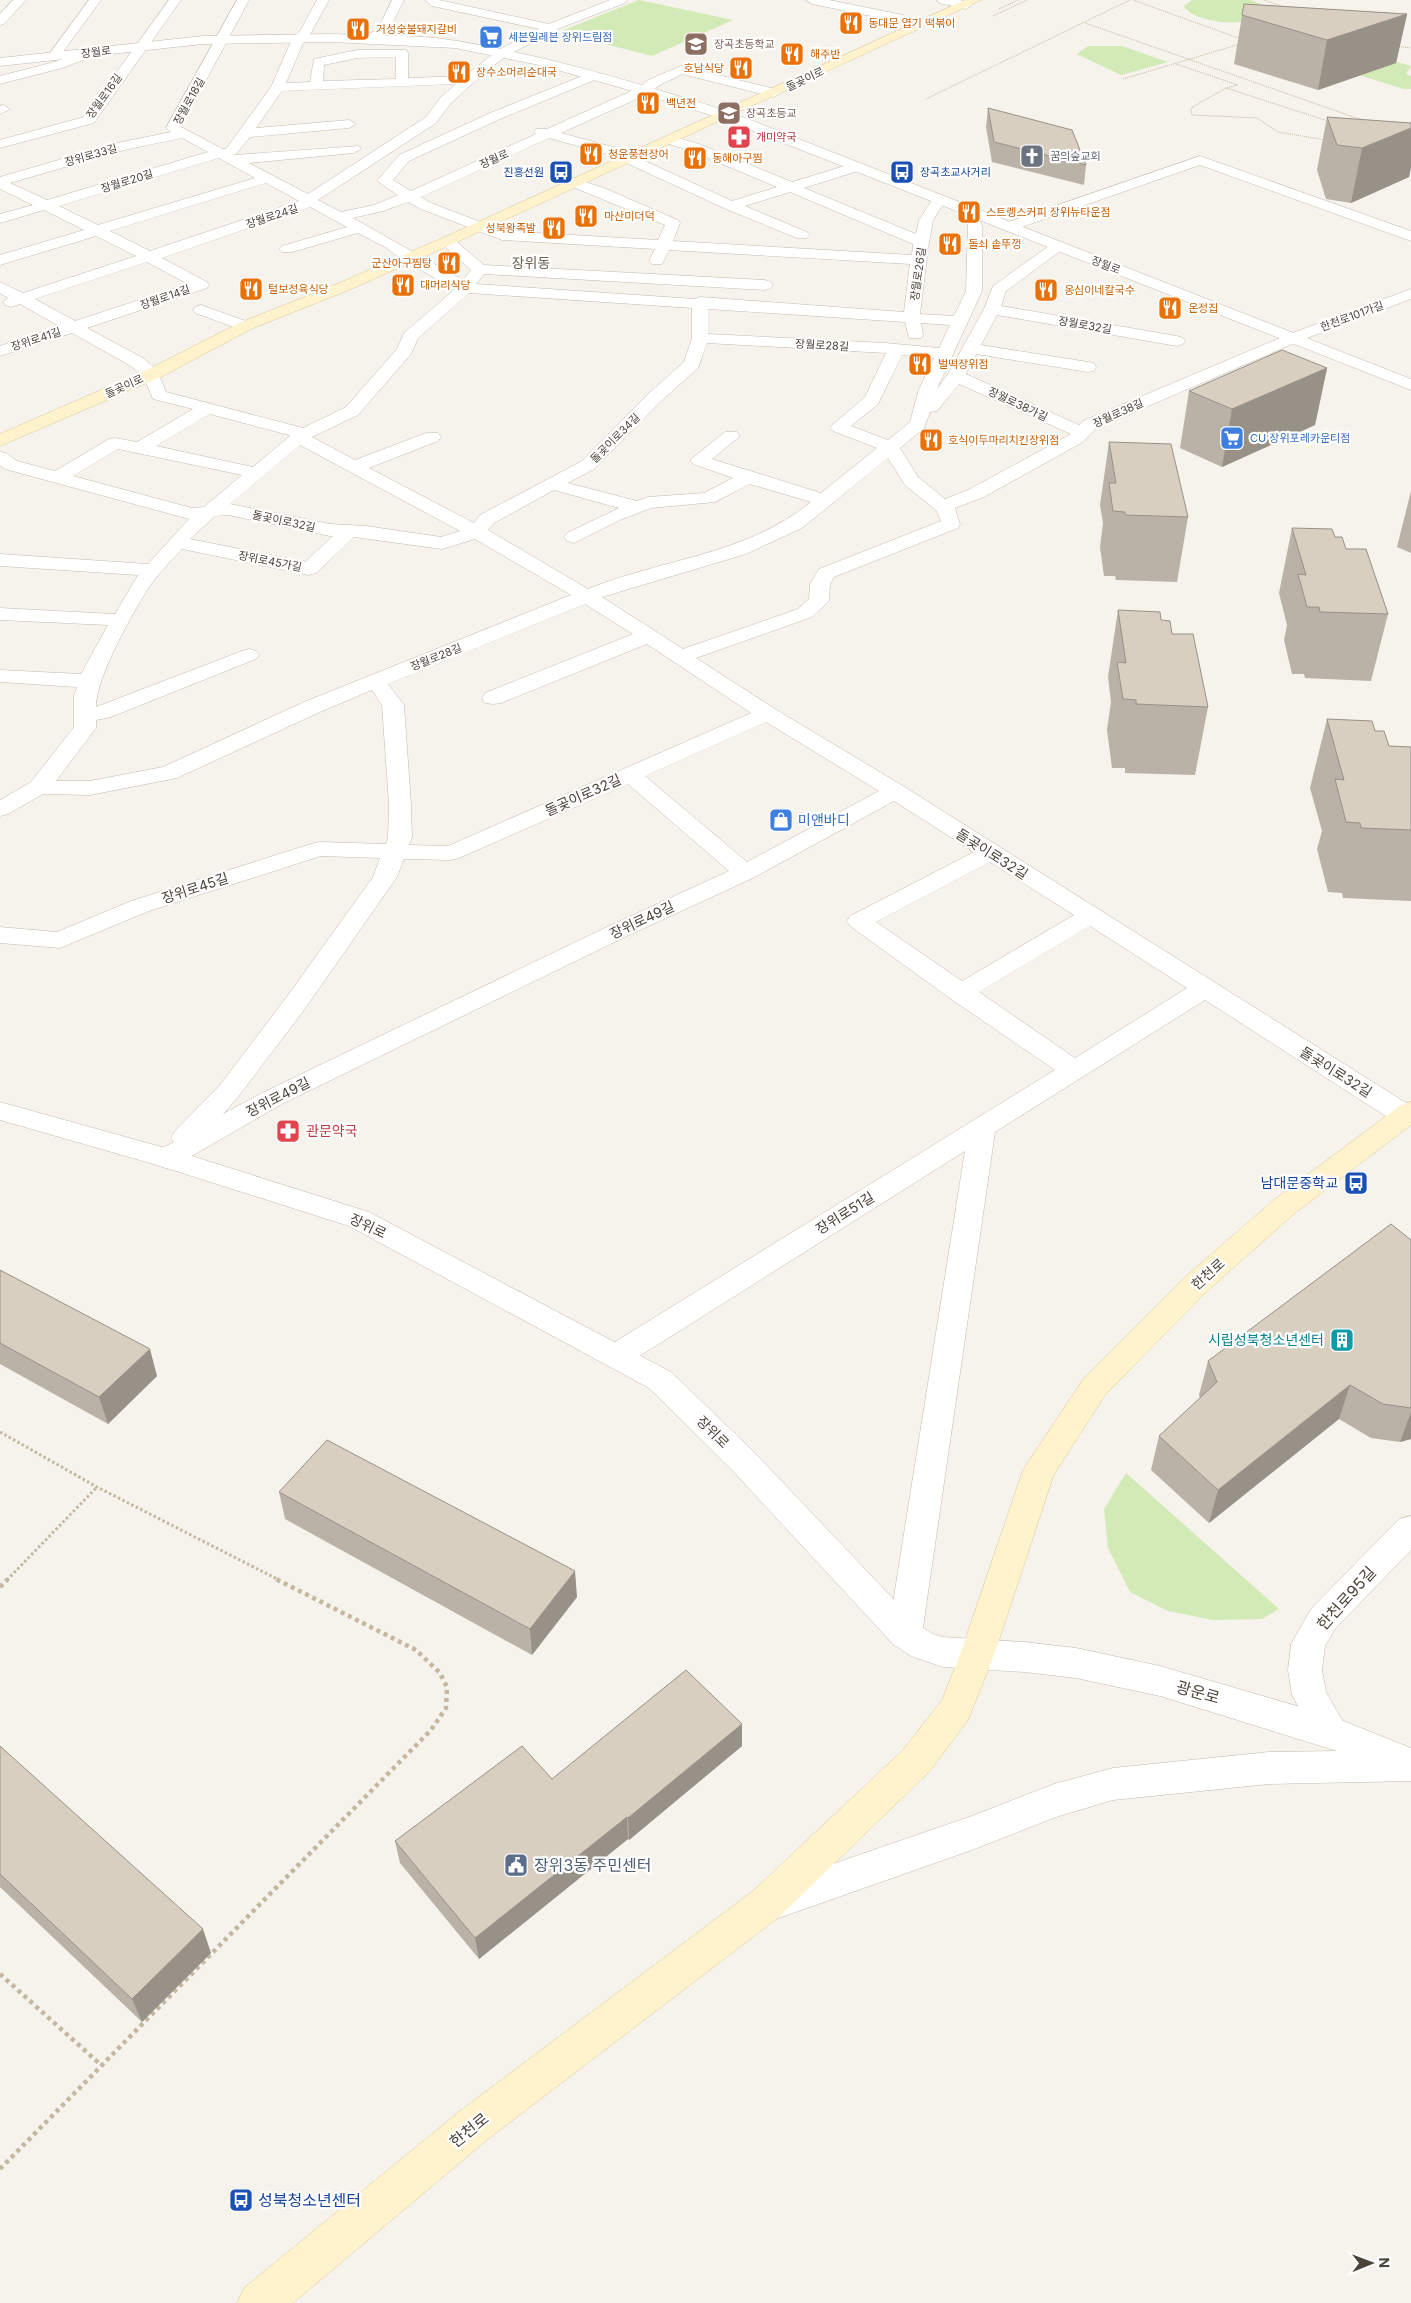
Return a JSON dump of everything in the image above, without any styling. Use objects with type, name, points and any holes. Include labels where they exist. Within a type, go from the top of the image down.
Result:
[{"type":"main road","name":"돌곶이로","points":[[0,441],[151,374],[245,326],[409,258],[573,182],[672,140],[970,2]]},
{"type":"main road","name":"한천로","points":[[259,2303],[474,2125],[766,1904],[916,1760],[956,1709],[977,1655],[1039,1470],[1095,1386],[1194,1286],[1285,1206],[1408,1113]]},
{"type":"street","points":[[0,22],[20,0]]},
{"type":"street","name":"장월로","points":[[53,57],[95,0]]},
{"type":"street","points":[[139,47],[175,0]]},
{"type":"street","points":[[223,40],[243,0]]},
{"type":"street","points":[[298,39],[305,32],[323,0]]},
{"type":"street","points":[[362,40],[382,33],[398,0]]},
{"type":"street","points":[[431,0],[436,3],[550,28]]},
{"type":"street","points":[[474,0],[529,12],[513,20]]},
{"type":"street","name":"장월로24길","points":[[0,305],[303,206],[447,109],[468,80],[502,53],[550,28],[621,0]]},
{"type":"street","name":"돌곶이로","points":[[943,0],[970,2]]},
{"type":"street","points":[[822,1],[900,18],[912,29]]},
{"type":"street","name":"장월로20길","points":[[0,219],[229,157],[230,152],[247,133],[278,87],[298,39]]},
{"type":"street","name":"장월로","points":[[0,62],[223,40],[362,40],[455,44],[502,53],[645,90],[725,115],[1411,385]]},
{"type":"street","name":"장월로18길","points":[[223,40],[174,128],[390,244],[409,258]]},
{"type":"street","name":"장월로16길","points":[[0,144],[89,120],[139,47]]},
{"type":"street","points":[[0,80],[58,65],[90,53]]},
{"type":"street","points":[[316,85],[318,62],[357,54],[402,53],[402,82]]},
{"type":"street","points":[[645,90],[681,70],[774,93]]},
{"type":"street","points":[[592,76],[491,118],[404,158],[384,181],[426,206],[502,235],[919,260]]},
{"type":"street","points":[[278,87],[468,80]]},
{"type":"street","name":"장월로","points":[[338,217],[378,208],[408,196],[645,90]]},
{"type":"street","points":[[469,112],[612,150],[731,206],[802,235]]},
{"type":"street","points":[[247,133],[349,124]]},
{"type":"street","name":"장위로33길","points":[[0,182],[122,146],[183,134]]},
{"type":"street","points":[[672,140],[694,147],[922,242]]},
{"type":"street","points":[[229,157],[354,149]]},
{"type":"street","points":[[382,153],[404,158]]},
{"type":"street","points":[[1008,227],[1200,160],[1411,236]]},
{"type":"street","points":[[731,206],[856,167]]},
{"type":"street","points":[[0,260],[269,178]]},
{"type":"street","name":"장월로14길","points":[[0,182],[148,256],[201,285],[73,328]]},
{"type":"street","points":[[573,182],[599,191],[673,224],[643,299]]},
{"type":"street","name":"장월로26길","points":[[917,351],[912,316],[919,260],[926,220],[939,200]]},
{"type":"street","points":[[918,424],[928,389],[974,291],[975,226],[969,212]]},
{"type":"street","points":[[287,249],[359,228]]},
{"type":"street","points":[[447,241],[480,269],[765,285]]},
{"type":"street","points":[[918,424],[956,376],[992,309],[999,290],[1058,246]]},
{"type":"street","points":[[759,306],[775,251]]},
{"type":"street","points":[[409,258],[465,288],[912,316],[960,321]]},
{"type":"street","points":[[0,809],[39,787],[85,728],[85,696],[90,681],[120,620],[141,584],[152,570],[177,542],[209,512],[301,436],[352,411],[405,350],[410,336],[465,288],[480,269]]},
{"type":"street","points":[[0,287],[138,362],[151,374]]},
{"type":"street","name":"한천로101가길","points":[[1292,338],[1411,294]]},
{"type":"street","name":"돌곶이로34길","points":[[476,532],[487,520],[588,465],[615,440],[654,398],[692,364],[700,338],[700,302]]},
{"type":"street","name":"장월로32길","points":[[992,309],[1177,341]]},
{"type":"street","points":[[201,310],[245,326]]},
{"type":"street","name":"장위로41길","points":[[0,351],[73,328]]},
{"type":"street","name":"장월로28길","points":[[700,338],[896,349],[944,354]]},
{"type":"street","name":"장월로38길","points":[[943,506],[977,493],[1077,438],[1080,432],[1089,425],[1292,338]]},
{"type":"street","points":[[972,348],[1088,367]]},
{"type":"street","points":[[682,656],[805,613],[819,601],[820,584],[826,573],[950,524],[948,512],[911,481],[890,447],[839,427],[872,400],[896,349]]},
{"type":"street","name":"돌곶이로32길","points":[[151,374],[159,395],[295,431],[307,442],[476,532],[585,596],[650,635],[767,714],[895,791],[1204,989],[1408,1113]]},
{"type":"street","name":"장월로38가길","points":[[956,376],[1080,432]]},
{"type":"street","points":[[140,448],[208,408]]},
{"type":"street","name":"장월로28길","points":[[39,787],[90,788],[169,773],[312,708],[609,586],[739,550],[795,524],[918,424]]},
{"type":"street","points":[[731,436],[699,460],[825,500]]},
{"type":"street","points":[[354,467],[432,437]]},
{"type":"street","points":[[58,478],[115,443],[256,473]]},
{"type":"street","points":[[0,457],[11,465],[192,514],[209,512]]},
{"type":"street","points":[[574,537],[613,516],[648,503],[708,498],[749,477]]},
{"type":"street","points":[[551,484],[638,507]]},
{"type":"street","name":"돌곶이로32길","points":[[209,512],[228,509],[330,530],[442,543],[476,532]]},
{"type":"street","name":"장위로45가길","points":[[177,542],[309,569],[349,531]]},
{"type":"street","points":[[0,560],[152,570]]},
{"type":"street","points":[[0,614],[120,620]]},
{"type":"street","points":[[493,698],[650,635]]},
{"type":"street","points":[[85,716],[103,712],[249,654]]},
{"type":"street","points":[[0,676],[90,681]]},
{"type":"street","name":"장위로49길","points":[[166,1158],[229,1091],[295,1004],[385,877],[400,837],[393,705],[376,681]]},
{"type":"street","name":"돌곶이로32길","points":[[394,852],[451,853],[767,714]]},
{"type":"street","points":[[630,774],[745,873]]},
{"type":"street","name":"장위로49길","points":[[166,1158],[272,1098],[618,931],[745,873],[895,791]]},
{"type":"street","name":"장위로45길","points":[[0,935],[60,940],[140,906],[319,849],[394,852]]},
{"type":"street","points":[[990,853],[859,921],[960,993],[1074,1070]]},
{"type":"street","points":[[960,993],[1090,916]]},
{"type":"street","name":"장위로51길","points":[[616,1356],[1204,989]]},
{"type":"street","name":"장위로","points":[[0,1111],[166,1158],[359,1219],[660,1380],[743,1461],[906,1634],[923,1646],[943,1652],[977,1655]]},
{"type":"street","points":[[906,1634],[982,1127]]},
{"type":"street","name":"한천로95길","points":[[1331,1732],[1309,1694],[1305,1670],[1308,1644],[1323,1619],[1411,1529]]},
{"type":"street","name":"광운로","points":[[977,1655],[1076,1663],[1141,1677],[1331,1732],[1411,1765]]},
{"type":"street","points":[[766,1904],[972,1833],[1054,1801],[1113,1784],[1269,1768],[1411,1765]]},
{"type":"path","points":[[992,16],[1027,0]]},
{"type":"path","points":[[926,99],[1130,0]]},
{"type":"path","points":[[1133,0],[1249,42]]},
{"type":"path","points":[[1264,0],[1288,8]]},
{"type":"path","points":[[1085,23],[1366,121]]},
{"type":"path","points":[[1123,79],[1241,44]]},
{"type":"path","points":[[1394,45],[1411,48]]},
{"type":"path","points":[[1176,64],[1238,85],[1226,88],[1191,108],[1192,114],[1203,116],[1232,115],[1260,119],[1271,129],[1301,137],[1328,140]]},
{"type":"path","points":[[1226,88],[1334,123]]},
{"type":"path","points":[[1350,122],[1358,118]]},
{"type":"path","points":[[0,1432],[97,1487],[416,1650],[440,1673],[447,1687],[446,1708],[431,1730],[0,2169]]},
{"type":"path","points":[[0,1587],[97,1487]]},
{"type":"path","points":[[0,1974],[101,2065]]},
{"type":"green space","points":[[639,0],[733,20],[652,56],[559,32]]},
{"type":"green space","points":[[1192,0],[1251,0],[1267,7],[1243,21],[1229,23],[1202,18],[1187,11],[1184,6]]},
{"type":"green space","points":[[1088,46],[1122,46],[1168,62],[1121,75],[1077,54]]},
{"type":"green space","points":[[1377,56],[1411,66],[1406,74],[1411,76],[1411,89],[1404,89],[1362,76],[1337,65]]},
{"type":"green space","points":[[1126,1473],[1279,1609],[1262,1619],[1213,1620],[1168,1611],[1130,1592],[1108,1548],[1104,1509]]},
{"type":"building","points":[[1244,4],[1407,14],[1327,40],[1242,15]]},
{"type":"building","points":[[988,108],[1072,130],[1086,165],[994,142]]},
{"type":"building","points":[[1327,117],[1411,123],[1411,128],[1362,148],[1337,145]]},
{"type":"building","points":[[1282,350],[1327,368],[1232,409],[1189,391]]},
{"type":"building","points":[[1109,442],[1171,444],[1188,517],[1125,515],[1125,512],[1113,511],[1109,483],[1116,483]]},
{"type":"building","points":[[1292,528],[1332,529],[1335,537],[1342,537],[1346,549],[1366,549],[1388,614],[1320,612],[1319,607],[1307,607],[1298,574],[1306,575]]},
{"type":"building","points":[[1118,610],[1160,612],[1161,620],[1170,621],[1172,634],[1193,634],[1208,707],[1136,704],[1136,700],[1123,699],[1117,662],[1126,663]]},
{"type":"building","points":[[1327,719],[1372,721],[1375,731],[1384,731],[1389,746],[1411,747],[1411,830],[1361,828],[1360,823],[1346,822],[1335,779],[1344,780]]},
{"type":"building","name":"시립성북청소년센터","points":[[1391,1224],[1411,1240],[1411,1408],[1383,1404],[1350,1385],[1218,1490],[1159,1436],[1217,1382],[1208,1361]]},
{"type":"building","points":[[0,1270],[150,1349],[99,1397],[0,1343]]},
{"type":"building","points":[[327,1440],[575,1571],[530,1629],[279,1492]]},
{"type":"building","points":[[686,1670],[742,1724],[628,1818],[475,1938],[395,1841],[522,1746],[552,1779]]},
{"type":"building","points":[[0,1746],[203,1929],[132,1999],[0,1874]]},
{"type":"place","name":"동대문 엽기 떡볶이","points":[[851,23]]},
{"type":"place","name":"거성숯불돼지갈비","points":[[358,29]]},
{"type":"place","name":"세븐일레븐 장위드림점","points":[[491,37]]},
{"type":"place","name":"장곡초등학교","points":[[696,44]]},
{"type":"place","name":"해주반","points":[[792,54]]},
{"type":"place","name":"호남식당","points":[[741,68]]},
{"type":"place","name":"장수소머리순대국","points":[[459,72]]},
{"type":"place","name":"백년전","points":[[648,103]]},
{"type":"place","name":"장곡초등교","points":[[729,113]]},
{"type":"place","name":"개미약국","points":[[739,137]]},
{"type":"place","name":"청운풍천장어","points":[[591,154]]},
{"type":"place","name":"꿈의숲교회","points":[[1032,156]]},
{"type":"place","name":"동해아구찜","points":[[695,158]]},
{"type":"place","name":"진흥선원","points":[[561,172]]},
{"type":"place","name":"장곡초교사거리","points":[[902,172]]},
{"type":"place","name":"스트렝스커피 장위뉴타운점","points":[[969,212]]},
{"type":"place","name":"마산미더덕","points":[[586,216]]},
{"type":"place","name":"성북왕족발","points":[[554,228]]},
{"type":"place","name":"돌쇠 솥뚜껑","points":[[950,244]]},
{"type":"place","name":"군산아구찜탕","points":[[449,263]]},
{"type":"place","name":"대머리식당","points":[[403,285]]},
{"type":"place","name":"털보정육식당","points":[[251,289]]},
{"type":"place","name":"옹심이네칼국수","points":[[1046,290]]},
{"type":"place","name":"온정집","points":[[1170,308]]},
{"type":"place","name":"벌떡장위점","points":[[920,364]]},
{"type":"place","name":"CU 장위포레카운티점","points":[[1232,438]]},
{"type":"place","name":"호식이두마리치킨장위점","points":[[931,440]]},
{"type":"place","name":"미앤바디","points":[[781,820]]},
{"type":"place","name":"관문약국","points":[[288,1131]]},
{"type":"place","name":"남대문중학교","points":[[1356,1183]]},
{"type":"place","name":"시립성북청소년센터","points":[[1342,1340]]},
{"type":"place","name":"장위3동 주민센터","points":[[516,1865]]},
{"type":"place","name":"성북청소년센터","points":[[241,2200]]},
{"type":"district","name":"장위동","points":[[531,263]]}]
